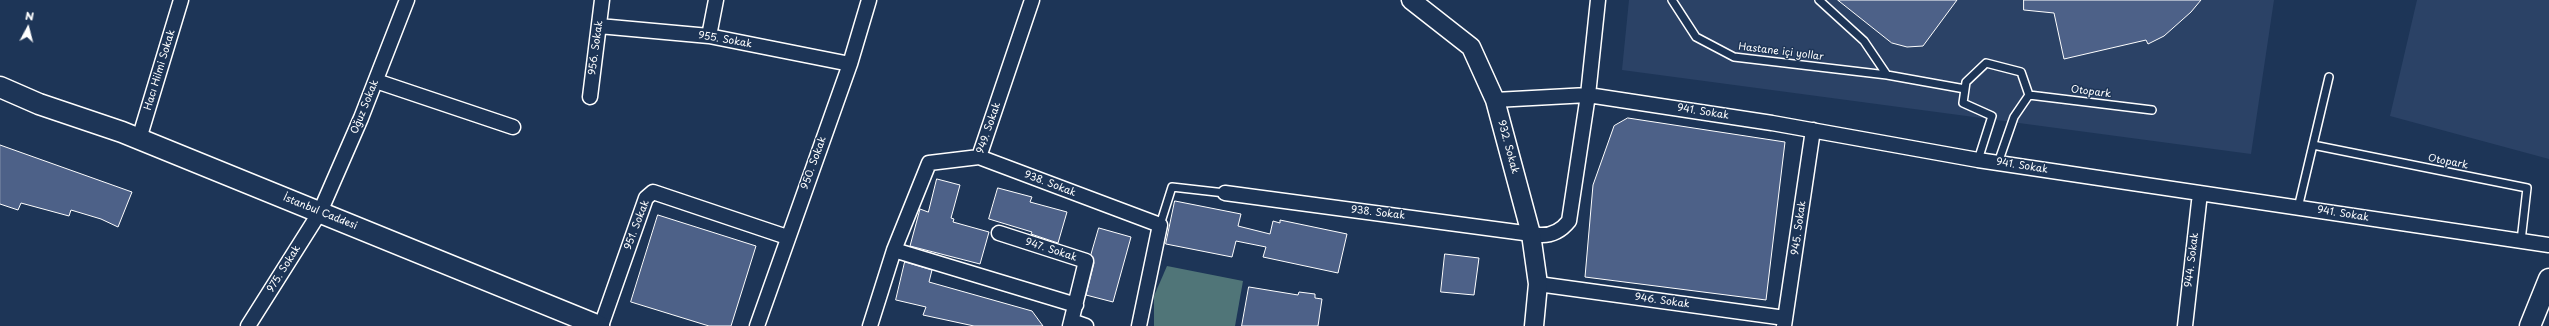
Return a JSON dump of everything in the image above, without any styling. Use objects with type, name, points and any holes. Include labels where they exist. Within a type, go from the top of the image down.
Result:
[{"type":"main road","name":"İstanbul Caddesi","points":[[0,86],[39,104],[139,139],[600,326]]},
{"type":"main road","name":"İstanbul Caddesi","points":[[0,100],[39,104]]},
{"type":"main road","points":[[2530,326],[2549,279]]},
{"type":"street","name":"Hacı Hilmi Sokak","points":[[139,139],[181,0]]},
{"type":"street","name":"Oğuz Sokak","points":[[320,212],[376,80],[407,0]]},
{"type":"street","name":"956. Sokak","points":[[590,97],[602,0]]},
{"type":"street","points":[[709,36],[716,0]]},
{"type":"street","name":"950. Sokak","points":[[757,326],[787,237],[850,64],[869,0]]},
{"type":"street","name":"949. Sokak","points":[[870,326],[894,250],[929,163],[979,157],[1032,0]]},
{"type":"street","name":"932. Sokak","points":[[1411,0],[1471,47],[1496,100],[1531,234],[1538,284],[1534,326]]},
{"type":"street","name":"938. Sokak","points":[[1225,194],[1531,234],[1553,234],[1569,221],[1588,95],[1598,0]]},
{"type":"street","name":"955. Sokak","points":[[599,26],[709,36],[850,64]]},
{"type":"street","points":[[376,80],[512,127]]},
{"type":"street","name":"941. Sokak","points":[[1496,100],[1588,95],[1813,130],[1978,160],[2549,245]]},
{"type":"street","name":"945. Sokak","points":[[1785,322],[1813,130]]},
{"type":"street","name":"938. Sokak","points":[[979,157],[1160,225]]},
{"type":"street","name":"951. Sokak","points":[[600,326],[646,198],[653,192],[787,237]]},
{"type":"street","name":"944. Sokak","points":[[2185,326],[2200,193]]},
{"type":"street","name":"975. Sokak","points":[[248,326],[320,212]]},
{"type":"street","points":[[1139,326],[1160,225]]},
{"type":"street","name":"947. Sokak","points":[[999,233],[1086,261],[1071,324]]},
{"type":"street","points":[[894,250],[1076,305]]},
{"type":"street","name":"946. Sokak","points":[[1538,284],[1785,322]]},
{"type":"street","points":[[1071,324],[1086,326]]},
{"type":"lane","name":"Hastane içi yollar","points":[[1672,0],[1696,37],[1734,57],[1887,75],[1965,89]]},
{"type":"lane","points":[[1819,0],[1864,41],[1887,75]]},
{"type":"lane","points":[[1978,160],[1992,116],[1964,103],[1965,89],[1966,82],[1986,63],[2021,72],[2028,95],[2014,117],[1998,163]]},
{"type":"lane","points":[[2298,208],[2329,77]]},
{"type":"lane","name":"Otopark","points":[[2028,95],[2152,110]]},
{"type":"lane","name":"Otopark","points":[[2313,145],[2527,188],[2521,241]]},
{"type":"lane","points":[[1160,225],[1172,187],[1225,194]]},
{"type":"shaded area","points":[[1629,0],[2274,0],[2251,154],[1622,70]]},
{"type":"shaded area","points":[[2417,0],[2549,0],[2549,159],[2390,116]]},
{"type":"green space","points":[[1167,266],[1243,281],[1235,326],[1154,326],[1154,296]]},
{"type":"building","points":[[1838,0],[1957,0],[1923,46],[1907,47],[1892,43]]},
{"type":"building","points":[[2024,0],[2201,0],[2191,12],[2164,36],[2148,44],[2146,40],[2064,59],[2054,13],[2024,10]]},
{"type":"building","points":[[1628,118],[1785,142],[1766,300],[1585,277],[1593,185],[1614,126]]},
{"type":"building","points":[[0,145],[132,192],[118,227],[101,219],[71,210],[69,216],[21,203],[18,210],[0,204]]},
{"type":"building","points":[[937,179],[960,185],[951,218],[954,219],[953,222],[989,232],[980,264],[910,246],[920,209],[928,212]]},
{"type":"building","points":[[998,188],[1032,197],[1030,202],[1067,212],[1058,243],[1031,234],[1032,232],[989,219]]},
{"type":"building","points":[[1175,201],[1241,214],[1238,226],[1270,234],[1273,221],[1280,223],[1280,220],[1347,234],[1338,273],[1263,257],[1266,247],[1236,241],[1232,257],[1166,244]]},
{"type":"building","points":[[658,215],[756,246],[731,326],[709,326],[631,302]]},
{"type":"building","points":[[1099,228],[1131,237],[1113,302],[1086,295],[1094,263],[1091,255]]},
{"type":"building","points":[[1445,254],[1479,258],[1474,295],[1441,292]]},
{"type":"building","points":[[905,262],[932,270],[929,282],[1032,311],[1043,326],[974,326],[923,315],[926,307],[896,300]]},
{"type":"building","points":[[1249,287],[1298,295],[1299,292],[1315,294],[1315,298],[1322,299],[1318,326],[1242,326]]}]
